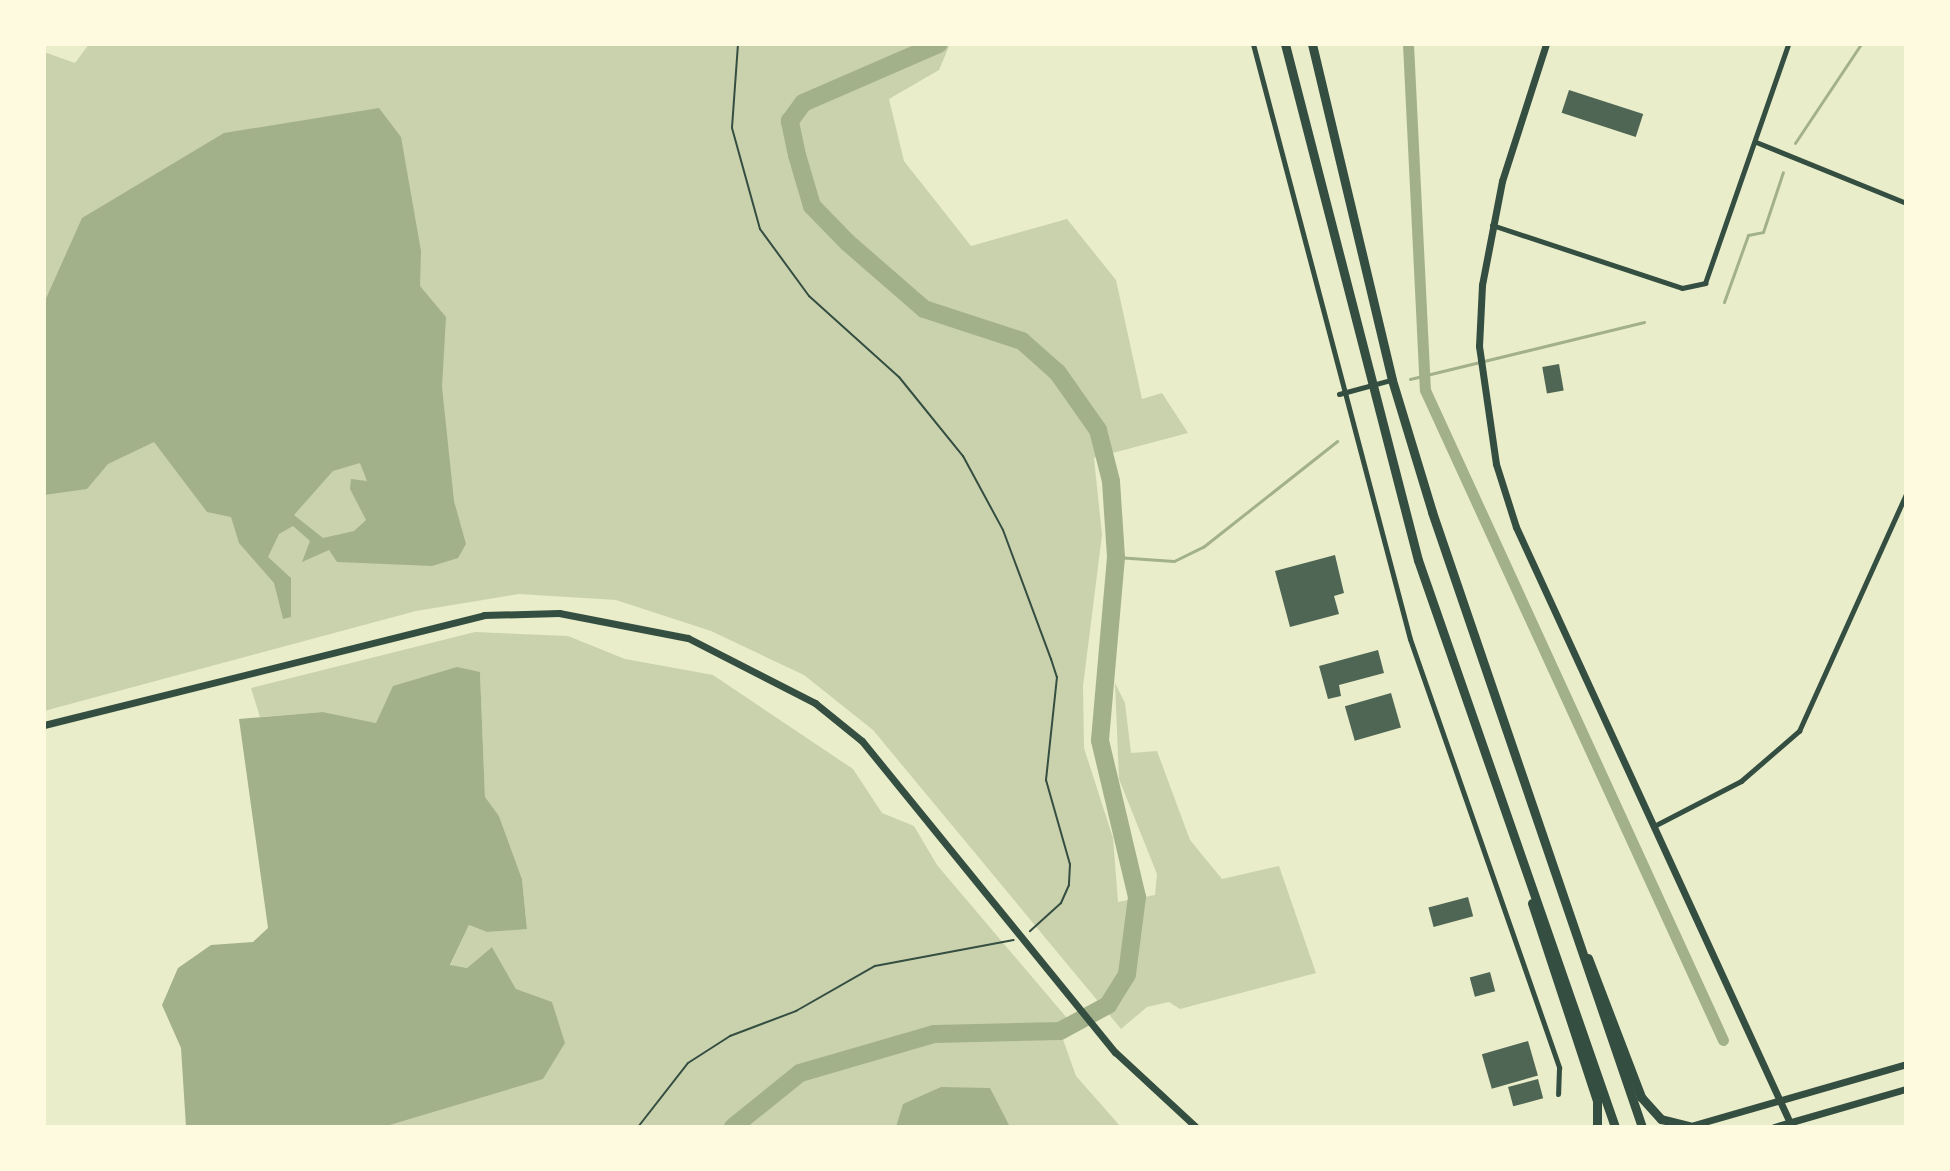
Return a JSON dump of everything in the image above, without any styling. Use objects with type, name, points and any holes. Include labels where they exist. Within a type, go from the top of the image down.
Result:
[{"type":"highway","points":[[1285,44],[1368,386],[1418,560],[1615,1127]]},
{"type":"highway","points":[[1312,44],[1392,380],[1570,923],[1642,1127]]},
{"type":"highway","points":[[1530,884],[1534,921],[1597,1101],[1597,1127]]},
{"type":"highway","points":[[1570,923],[1641,1097],[1661,1119],[1688,1127]]},
{"type":"main road","points":[[1546,44],[1491,225],[1480,353],[1496,464],[1516,527],[1791,1125]]},
{"type":"main road","points":[[44,725],[427,624],[499,614],[619,621],[702,644],[815,703],[907,788],[1115,1052],[1196,1127]]},
{"type":"main road","points":[[1688,1127],[1906,1064]]},
{"type":"main road","points":[[1774,1127],[1791,1125],[1906,1089]]},
{"type":"street","points":[[1253,44],[1339,394],[1423,683],[1559,1068],[1558,1094]]},
{"type":"street","points":[[1491,225],[1682,288],[1699,287],[1711,277],[1788,44]]},
{"type":"street","points":[[1756,142],[1906,203]]},
{"type":"street","points":[[1339,394],[1392,380]]},
{"type":"street","points":[[1654,826],[1741,781],[1799,731],[1906,494]]},
{"type":"path","points":[[638,1127],[704,1050],[796,1011],[875,966],[1006,944],[1038,927],[1069,885],[1070,864],[1046,780],[1057,677],[1007,540],[974,474],[933,416],[809,296],[760,229],[732,128],[738,44]]},
{"type":"shaded area","points":[[89,44],[950,44],[939,70],[889,99],[904,161],[971,246],[1067,219],[1116,280],[1142,399],[1162,393],[1188,433],[1094,458],[1102,535],[1083,686],[1084,748],[1113,838],[1118,902],[1155,895],[1157,874],[1119,779],[1115,683],[1125,703],[1131,753],[1157,751],[1190,840],[1222,879],[1279,866],[1316,973],[1180,1009],[1169,1002],[1147,1007],[1121,1029],[873,730],[804,675],[711,631],[616,600],[519,594],[416,611],[44,711],[44,52],[75,63]]},
{"type":"shaded area","points":[[379,108],[401,137],[421,251],[420,286],[446,317],[442,387],[454,501],[466,544],[458,558],[432,566],[337,562],[329,550],[302,562],[310,541],[293,526],[279,534],[268,557],[291,578],[291,617],[283,619],[274,583],[239,543],[231,517],[207,512],[154,442],[108,464],[87,489],[44,495],[44,303],[82,218],[224,133]],"holes":[[[360,463],[367,481],[351,479],[350,489],[366,520],[354,531],[323,538],[294,515],[333,471]]]},
{"type":"shaded area","points":[[475,632],[568,636],[625,659],[713,675],[853,769],[882,813],[914,826],[937,865],[1072,1024],[1060,1031],[1076,1076],[1121,1127],[383,1127],[516,989],[492,947],[467,968],[450,966],[469,925],[487,932],[527,928],[522,879],[499,816],[485,798],[480,672],[376,723],[323,712],[260,717],[251,688]]},
{"type":"shaded area","points":[[457,667],[480,672],[485,797],[499,816],[522,879],[527,929],[487,932],[469,925],[450,965],[467,968],[492,947],[516,989],[552,1002],[565,1043],[543,1079],[383,1127],[186,1127],[181,1048],[162,1005],[178,968],[211,945],[253,942],[268,928],[239,719],[323,712],[376,723],[393,686]]},
{"type":"shaded area","points":[[941,1087],[990,1088],[1010,1127],[896,1127],[903,1104]]},
{"type":"building","points":[[1569,90],[1643,114],[1636,137],[1562,113]]},
{"type":"building","points":[[1559,364],[1564,391],[1547,394],[1542,367]]},
{"type":"building","points":[[1335,555],[1344,593],[1334,596],[1339,614],[1290,627],[1275,571]]},
{"type":"building","points":[[1378,650],[1384,673],[1339,685],[1341,696],[1328,699],[1319,666]]},
{"type":"building","points":[[1391,693],[1401,728],[1355,741],[1345,706]]},
{"type":"building","points":[[1468,897],[1473,916],[1434,927],[1428,908]]},
{"type":"building","points":[[1490,972],[1495,991],[1475,997],[1470,977]]},
{"type":"building","points":[[1528,1041],[1538,1076],[1492,1089],[1482,1054]]},
{"type":"building","points":[[1538,1079],[1543,1098],[1513,1106],[1508,1087]]},
{"type":"waterway","points":[[733,1127],[800,1073],[934,1034],[1060,1031],[1108,1005],[1127,974],[1137,897],[1100,740],[1116,557],[1111,481],[1098,430],[1058,373],[1022,341],[924,309],[848,243],[812,206],[790,121],[803,103],[939,44]]},
{"type":"waterway","points":[[1408,44],[1425,390],[1723,1040]]},
{"type":"waterway","points":[[1795,143],[1861,44]]},
{"type":"waterway","points":[[1724,302],[1748,235],[1763,232],[1783,172]]},
{"type":"waterway","points":[[1410,379],[1644,322]]},
{"type":"waterway","points":[[1116,557],[1174,561],[1203,547],[1337,441]]}]
